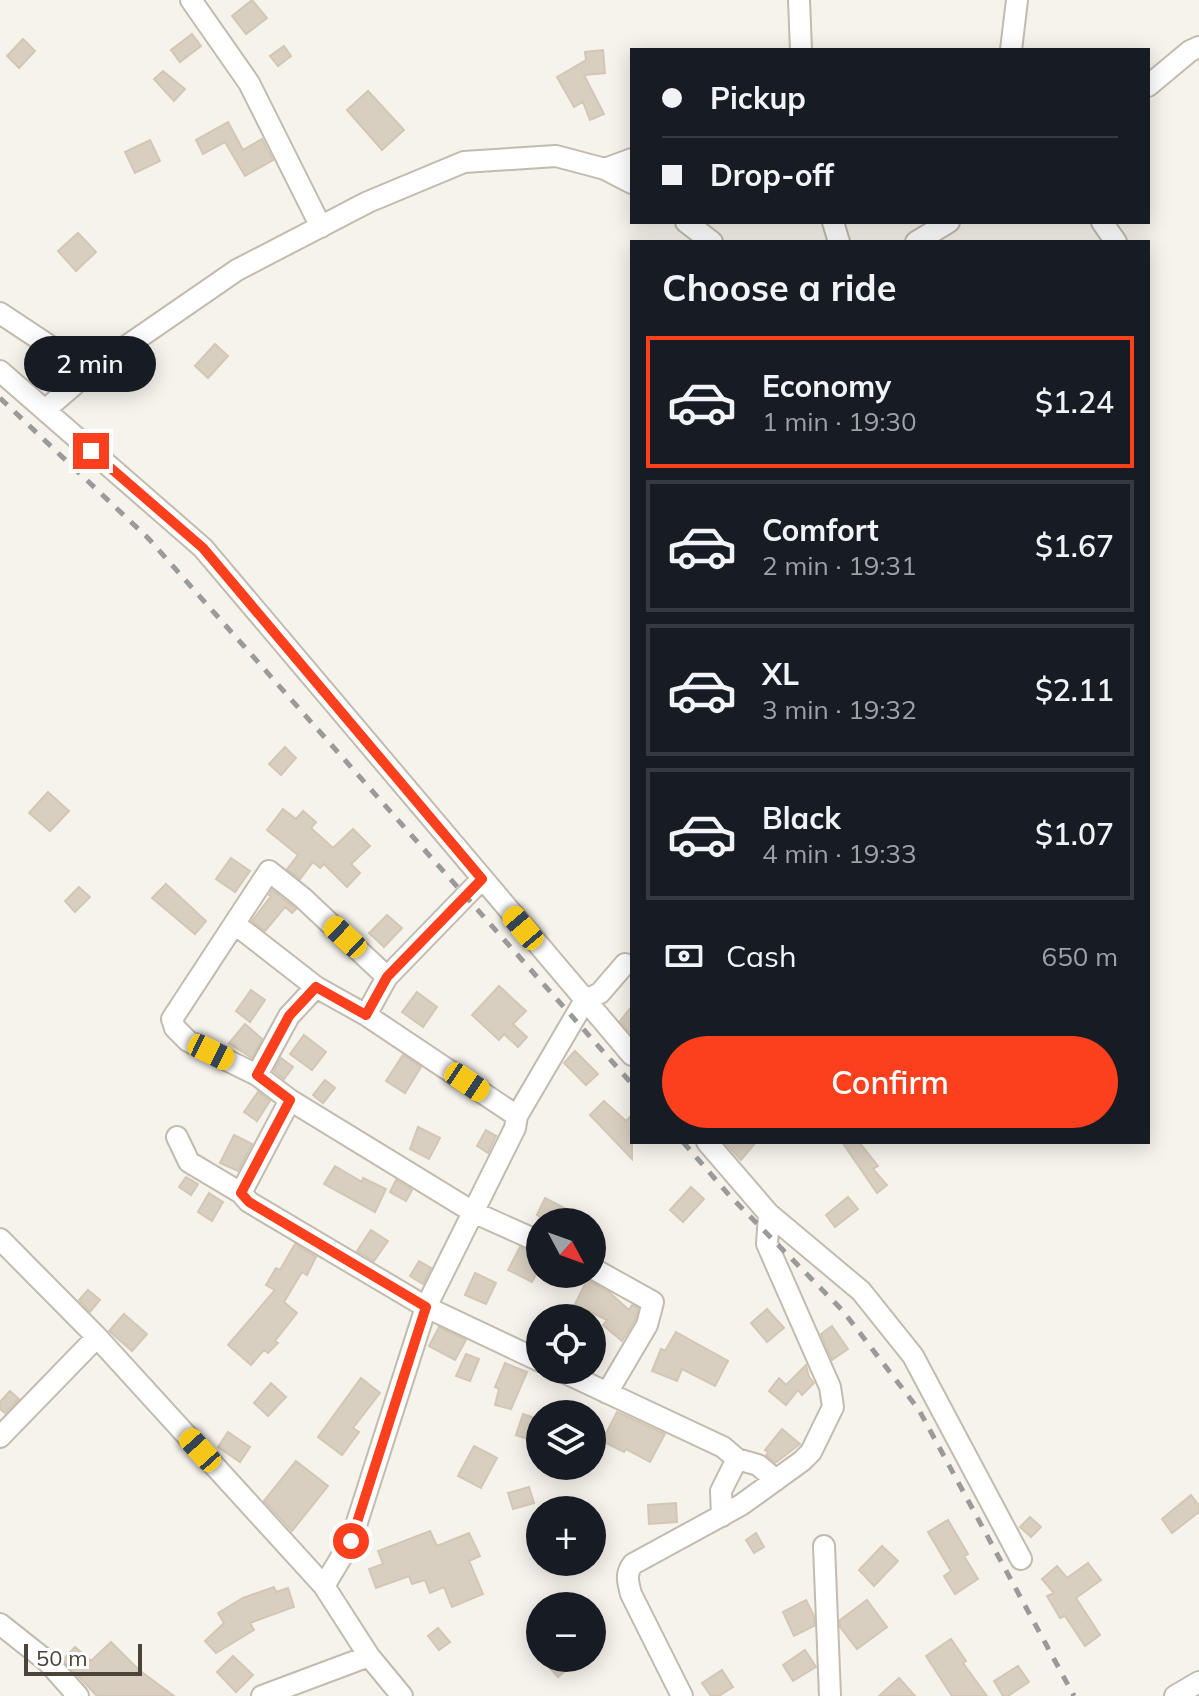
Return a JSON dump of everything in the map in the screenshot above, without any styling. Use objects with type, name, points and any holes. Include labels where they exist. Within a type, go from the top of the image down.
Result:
[{"type":"street","points":[[191,0],[249,83],[321,227]]},
{"type":"street","points":[[799,0],[801,48]]},
{"type":"street","points":[[1011,48],[1017,0]]},
{"type":"street","points":[[1150,84],[1199,47]]},
{"type":"street","points":[[45,410],[89,372],[237,270],[368,202],[464,162],[556,156],[605,169],[630,182]]},
{"type":"street","points":[[605,169],[630,160]]},
{"type":"street","points":[[689,224],[709,240]]},
{"type":"street","points":[[919,240],[946,224]]},
{"type":"street","points":[[0,313],[89,372]]},
{"type":"street","points":[[0,371],[203,548],[630,1053]]},
{"type":"street","points":[[387,977],[303,898],[269,871],[172,1019],[175,1028],[188,1041],[257,1075],[290,1100],[473,1212],[526,1236]]},
{"type":"street","points":[[366,1015],[387,977],[482,879]]},
{"type":"street","points":[[235,924],[316,987],[366,1015],[517,1116]]},
{"type":"street","points":[[324,1586],[351,1541],[426,1307],[515,1128],[517,1116],[585,1000],[600,993],[625,964]]},
{"type":"street","points":[[257,1075],[289,1016],[316,987]]},
{"type":"street","points":[[241,1193],[290,1100]]},
{"type":"street","points":[[177,1137],[189,1162],[241,1193],[249,1202],[426,1307],[526,1354]]},
{"type":"street","points":[[709,1144],[769,1214],[861,1291],[913,1356],[1021,1559]]},
{"type":"street","points":[[681,1696],[637,1608],[627,1582],[628,1570],[633,1564],[722,1516],[811,1452],[829,1417],[833,1400],[767,1244],[769,1214]]},
{"type":"street","points":[[0,1239],[97,1337],[324,1586],[369,1656],[402,1696]]},
{"type":"street","points":[[606,1276],[653,1302],[647,1325],[607,1393]]},
{"type":"street","points":[[0,1437],[97,1337]]},
{"type":"street","points":[[588,1384],[723,1447],[737,1459],[758,1465],[776,1480]]},
{"type":"street","points":[[722,1516],[721,1491],[737,1459]]},
{"type":"street","points":[[824,1546],[830,1696]]},
{"type":"street","points":[[0,1624],[48,1662],[78,1696]]},
{"type":"street","points":[[262,1696],[369,1656]]},
{"type":"street","points":[[1175,1696],[1199,1682]]},
{"type":"building","points":[[252,0],[267,18],[246,34],[232,16]]},
{"type":"building","points":[[192,34],[201,46],[180,62],[171,50]]},
{"type":"building","points":[[23,39],[35,51],[19,68],[7,56]]},
{"type":"building","points":[[284,46],[291,56],[278,66],[270,56]]},
{"type":"building","points":[[603,50],[605,73],[584,75],[604,114],[590,120],[583,102],[574,107],[557,77],[586,60],[585,52]]},
{"type":"building","points":[[163,71],[185,89],[174,101],[154,79]]},
{"type":"building","points":[[368,91],[404,130],[382,150],[347,110]]},
{"type":"building","points":[[228,122],[243,150],[262,139],[273,160],[245,176],[225,142],[203,154],[196,140]]},
{"type":"building","points":[[150,140],[160,161],[135,173],[125,152]]},
{"type":"building","points":[[78,233],[96,252],[76,271],[58,251]]},
{"type":"building","points":[[215,344],[228,356],[208,378],[195,366]]},
{"type":"building","points":[[285,747],[296,758],[281,775],[269,764]]},
{"type":"building","points":[[48,792],[69,811],[50,831],[29,813]]},
{"type":"building","points":[[283,809],[296,819],[303,811],[316,822],[311,828],[333,848],[353,829],[370,846],[351,864],[360,873],[347,887],[324,864],[320,868],[313,862],[300,879],[287,869],[298,855],[267,830]]},
{"type":"building","points":[[231,858],[250,871],[235,892],[216,879]]},
{"type":"building","points":[[166,884],[206,921],[195,934],[152,898]]},
{"type":"building","points":[[79,887],[90,897],[75,912],[65,901]]},
{"type":"building","points":[[272,890],[296,909],[292,913],[285,907],[265,931],[252,921],[271,896]]},
{"type":"building","points":[[387,915],[402,928],[384,947],[369,933]]},
{"type":"building","points":[[499,986],[526,1011],[513,1024],[527,1037],[518,1047],[504,1034],[499,1040],[472,1015]]},
{"type":"building","points":[[251,990],[265,1000],[250,1022],[236,1011]]},
{"type":"building","points":[[417,992],[437,1007],[423,1027],[402,1012]]},
{"type":"building","points":[[630,1008],[630,1033],[620,1021]]},
{"type":"building","points":[[245,1024],[262,1039],[252,1058],[229,1043]]},
{"type":"building","points":[[304,1035],[326,1052],[312,1070],[290,1054]]},
{"type":"building","points":[[575,1051],[598,1074],[586,1085],[564,1063]]},
{"type":"building","points":[[403,1055],[421,1067],[405,1093],[386,1081]]},
{"type":"building","points":[[281,1058],[293,1067],[284,1079],[274,1071]]},
{"type":"building","points":[[325,1080],[335,1088],[323,1103],[313,1095]]},
{"type":"building","points":[[258,1092],[270,1101],[257,1121],[244,1112]]},
{"type":"building","points":[[604,1101],[626,1121],[630,1117],[632,1159],[590,1115]]},
{"type":"building","points":[[418,1127],[440,1138],[429,1159],[410,1149]]},
{"type":"building","points":[[486,1130],[496,1136],[488,1153],[477,1146]]},
{"type":"building","points":[[234,1135],[252,1144],[238,1171],[220,1163]]},
{"type":"building","points":[[726,1144],[754,1144],[741,1160]]},
{"type":"building","points":[[843,1144],[861,1144],[878,1166],[873,1169],[887,1185],[877,1193]]},
{"type":"building","points":[[335,1166],[362,1182],[363,1178],[386,1189],[375,1212],[324,1184]]},
{"type":"building","points":[[186,1177],[198,1184],[191,1195],[179,1187]]},
{"type":"building","points":[[396,1180],[412,1190],[406,1201],[390,1192]]},
{"type":"building","points":[[691,1187],[704,1199],[683,1222],[670,1210]]},
{"type":"building","points":[[209,1193],[223,1202],[212,1221],[198,1212]]},
{"type":"building","points":[[848,1197],[858,1209],[835,1227],[826,1215]]},
{"type":"building","points":[[545,1198],[564,1208],[540,1208]]},
{"type":"building","points":[[371,1230],[388,1241],[374,1261],[357,1251]]},
{"type":"building","points":[[295,1244],[316,1257],[307,1275],[302,1272],[284,1302],[297,1313],[275,1341],[278,1343],[268,1353],[264,1350],[251,1365],[228,1345],[275,1290],[266,1285],[276,1268],[280,1270]]},
{"type":"building","points":[[520,1247],[526,1250],[526,1279],[508,1270]]},
{"type":"building","points":[[419,1261],[431,1268],[423,1284],[410,1276]]},
{"type":"building","points":[[475,1273],[496,1283],[486,1304],[465,1295]]},
{"type":"building","points":[[583,1288],[602,1288],[629,1310],[632,1305],[638,1308],[635,1320],[622,1341],[606,1328],[606,1304],[575,1304]]},
{"type":"building","points":[[88,1290],[100,1300],[90,1312],[79,1300]]},
{"type":"building","points":[[767,1309],[784,1328],[767,1342],[751,1323]]},
{"type":"building","points":[[124,1314],[147,1334],[132,1351],[109,1331]]},
{"type":"building","points":[[832,1326],[848,1349],[832,1360],[821,1334]]},
{"type":"building","points":[[439,1327],[466,1340],[455,1360],[429,1346]]},
{"type":"building","points":[[676,1332],[728,1361],[715,1386],[682,1369],[677,1381],[652,1371],[661,1349],[665,1351]]},
{"type":"building","points":[[466,1354],[479,1359],[470,1381],[456,1376]]},
{"type":"building","points":[[505,1363],[526,1372],[511,1409],[495,1405],[499,1389],[495,1387]]},
{"type":"building","points":[[806,1365],[814,1383],[802,1395],[798,1390],[786,1405],[769,1391],[779,1378],[786,1385]]},
{"type":"building","points":[[361,1378],[380,1393],[353,1428],[359,1432],[342,1455],[318,1437]]},
{"type":"building","points":[[271,1383],[286,1397],[268,1416],[254,1403]]},
{"type":"building","points":[[10,1391],[19,1399],[5,1413],[0,1409],[0,1402]]},
{"type":"building","points":[[617,1412],[665,1434],[650,1462],[626,1449],[624,1452],[606,1443],[606,1433]]},
{"type":"building","points":[[523,1414],[526,1415],[526,1438],[516,1435]]},
{"type":"building","points":[[782,1429],[800,1444],[775,1463],[765,1450]]},
{"type":"building","points":[[228,1432],[250,1447],[240,1462],[218,1447]]},
{"type":"building","points":[[474,1446],[497,1458],[481,1488],[458,1476]]},
{"type":"building","points":[[296,1461],[328,1486],[292,1531],[264,1501]]},
{"type":"building","points":[[529,1487],[532,1496],[526,1496],[526,1505],[513,1509],[508,1493]]},
{"type":"building","points":[[1191,1495],[1199,1506],[1199,1512],[1172,1533],[1162,1519]]},
{"type":"building","points":[[676,1503],[677,1522],[649,1524],[648,1505]]},
{"type":"building","points":[[1030,1517],[1041,1527],[1031,1537],[1020,1527]]},
{"type":"building","points":[[948,1520],[968,1554],[964,1556],[978,1579],[955,1594],[944,1576],[951,1571],[928,1532]]},
{"type":"building","points":[[430,1531],[437,1546],[469,1533],[480,1556],[469,1561],[483,1594],[452,1607],[444,1587],[430,1593],[425,1580],[412,1584],[409,1576],[376,1588],[369,1569],[383,1564],[378,1551]]},
{"type":"building","points":[[756,1533],[764,1547],[754,1553],[746,1540]]},
{"type":"building","points":[[882,1546],[898,1561],[874,1586],[859,1570]]},
{"type":"building","points":[[1088,1563],[1101,1580],[1076,1598],[1100,1635],[1085,1646],[1065,1616],[1060,1618],[1047,1596],[1054,1593],[1042,1579],[1057,1566],[1067,1578]]},
{"type":"building","points":[[274,1587],[276,1592],[288,1588],[294,1607],[250,1623],[254,1630],[216,1653],[205,1641],[224,1623],[218,1613],[243,1598]]},
{"type":"building","points":[[806,1600],[814,1616],[814,1626],[794,1636],[783,1612]]},
{"type":"building","points":[[867,1600],[887,1627],[857,1649],[840,1627],[840,1620]]},
{"type":"building","points":[[438,1628],[450,1642],[439,1650],[428,1636]]},
{"type":"building","points":[[951,1639],[966,1661],[963,1663],[987,1696],[952,1696],[926,1656]]},
{"type":"building","points":[[111,1642],[139,1670],[174,1696],[97,1696],[63,1660],[75,1647],[91,1661]]},
{"type":"building","points":[[805,1650],[816,1667],[793,1681],[783,1665]]},
{"type":"building","points":[[233,1656],[253,1675],[236,1692],[217,1672]]},
{"type":"building","points":[[1018,1666],[1029,1682],[1003,1696],[994,1681]]},
{"type":"building","points":[[722,1670],[733,1687],[719,1696],[711,1696],[702,1683]]},
{"type":"building","points":[[899,1678],[915,1696],[879,1696]]},
{"type":"railway","points":[[0,398],[148,538],[630,1082]]},
{"type":"railway","points":[[685,1144],[729,1195],[843,1311],[919,1410],[1074,1696]]},
{"type":"route","points":[[91,451],[203,548],[482,879],[387,977],[366,1015],[316,987],[289,1016],[257,1075],[290,1100],[241,1193],[249,1202],[426,1307],[351,1541]]}]
